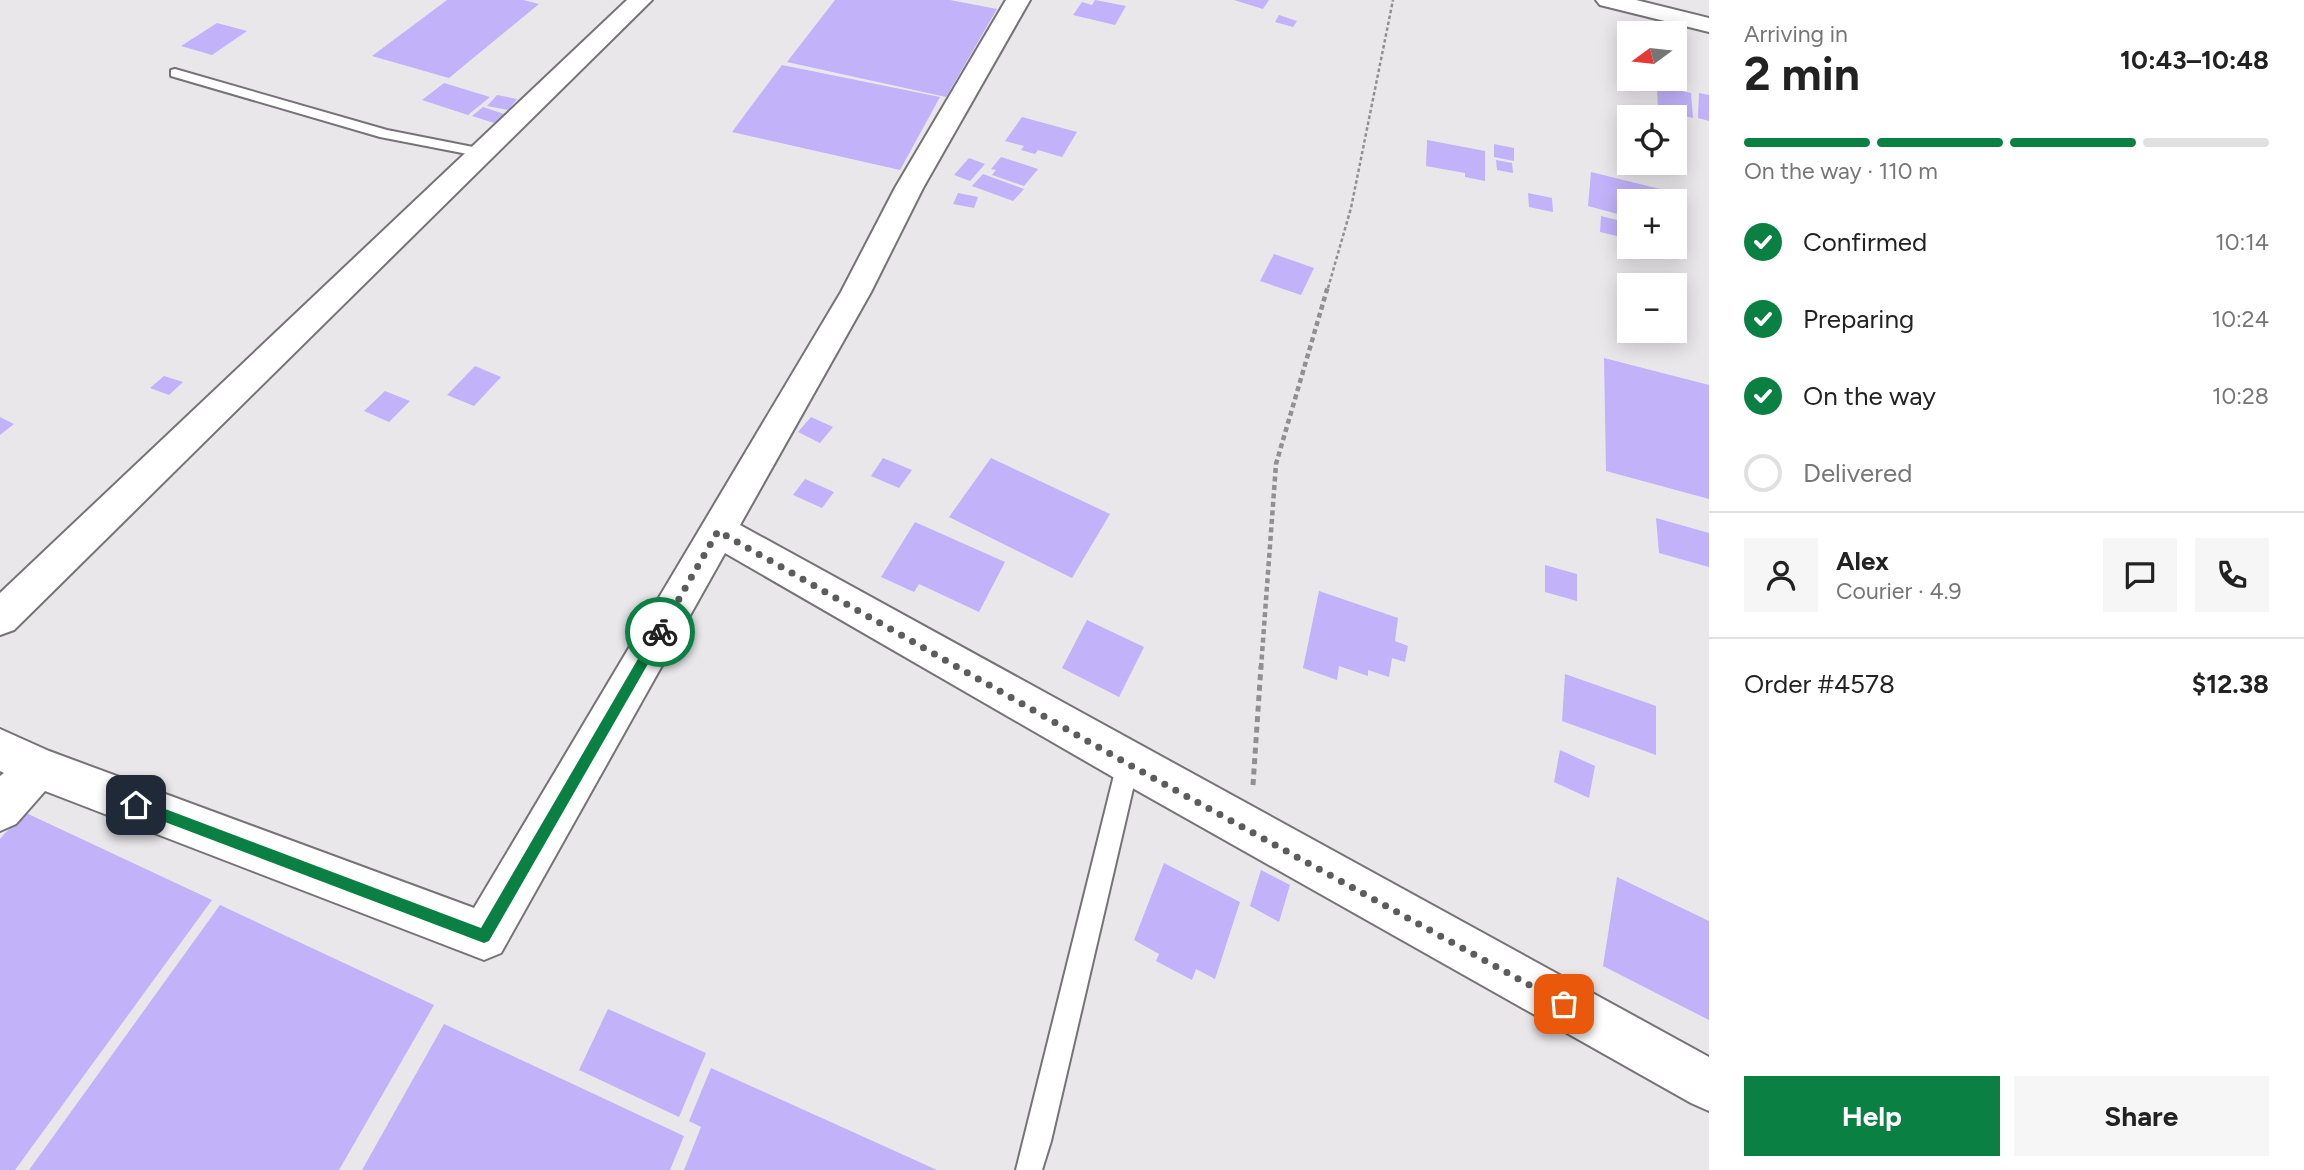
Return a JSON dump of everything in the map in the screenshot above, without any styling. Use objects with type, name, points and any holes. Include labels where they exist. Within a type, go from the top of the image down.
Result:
[{"type":"street","points":[[0,618],[640,0]]},
{"type":"street","points":[[0,749],[37,767],[484,936],[856,292],[909,188],[1018,0]]},
{"type":"street","points":[[1608,0],[1709,25]]},
{"type":"street","points":[[718,531],[1128,764],[1709,1085]]},
{"type":"street","points":[[0,809],[37,767]]},
{"type":"lane","points":[[175,73],[385,134],[483,153]]},
{"type":"lane","points":[[1029,1170],[1128,764]]},
{"type":"path","points":[[1250,831],[1276,464],[1351,208],[1393,0]]},
{"type":"building","points":[[447,0],[523,0],[539,4],[449,78],[372,56]]},
{"type":"building","points":[[835,0],[950,0],[997,9],[946,97],[787,62]]},
{"type":"building","points":[[1095,0],[1126,6],[1115,25],[1073,15],[1082,2],[1092,5]]},
{"type":"building","points":[[1234,0],[1269,0],[1263,9]]},
{"type":"building","points":[[1279,15],[1297,21],[1293,27],[1275,22]]},
{"type":"building","points":[[217,23],[247,31],[212,55],[181,46]]},
{"type":"building","points":[[782,65],[940,97],[900,170],[732,132]]},
{"type":"building","points":[[444,83],[490,97],[468,115],[422,100]]},
{"type":"building","points":[[1657,91],[1691,93],[1693,118],[1687,117],[1687,105],[1658,105]]},
{"type":"building","points":[[1699,93],[1709,95],[1709,121],[1698,118]]},
{"type":"building","points":[[497,95],[517,99],[508,110],[487,106]]},
{"type":"building","points":[[483,107],[504,114],[494,123],[472,116]]},
{"type":"building","points":[[1022,117],[1077,132],[1062,157],[1038,150],[1035,154],[1021,150],[1024,146],[1005,141]]},
{"type":"building","points":[[1427,140],[1485,151],[1485,181],[1465,177],[1465,173],[1426,166]]},
{"type":"building","points":[[1494,144],[1514,148],[1514,161],[1494,157]]},
{"type":"building","points":[[1001,157],[1038,169],[1024,186],[992,175],[996,170],[991,169]]},
{"type":"building","points":[[969,158],[985,164],[970,181],[954,175]]},
{"type":"building","points":[[1496,160],[1512,163],[1513,173],[1497,170]]},
{"type":"building","points":[[1591,172],[1660,189],[1617,189],[1617,214],[1588,206]]},
{"type":"building","points":[[983,174],[1024,189],[1013,201],[972,186]]},
{"type":"building","points":[[958,193],[978,197],[974,208],[953,204]]},
{"type":"building","points":[[1528,193],[1552,198],[1553,212],[1529,207]]},
{"type":"building","points":[[1601,216],[1617,220],[1617,236],[1600,232]]},
{"type":"building","points":[[1274,254],[1314,268],[1301,295],[1260,281]]},
{"type":"building","points":[[1604,358],[1709,385],[1709,499],[1606,471]]},
{"type":"building","points":[[475,366],[501,377],[474,406],[447,395]]},
{"type":"building","points":[[164,376],[183,382],[169,395],[150,388]]},
{"type":"building","points":[[385,391],[410,401],[389,422],[364,411]]},
{"type":"building","points":[[0,417],[14,424],[0,435]]},
{"type":"building","points":[[811,417],[833,427],[820,443],[798,432]]},
{"type":"building","points":[[883,458],[912,470],[899,488],[871,476]]},
{"type":"building","points":[[991,458],[1110,514],[1072,578],[949,517]]},
{"type":"building","points":[[805,479],[834,492],[822,508],[793,495]]},
{"type":"building","points":[[1656,518],[1709,533],[1709,567],[1659,553]]},
{"type":"building","points":[[915,522],[1005,562],[979,612],[919,584],[914,592],[881,577]]},
{"type":"building","points":[[1545,565],[1577,574],[1577,601],[1545,592]]},
{"type":"building","points":[[1319,591],[1398,618],[1395,641],[1408,646],[1405,662],[1392,658],[1389,677],[1368,670],[1368,676],[1339,666],[1337,680],[1303,668]]},
{"type":"building","points":[[1087,620],[1144,647],[1119,697],[1062,668]]},
{"type":"building","points":[[1565,674],[1656,706],[1656,755],[1562,721]]},
{"type":"building","points":[[1560,750],[1595,766],[1589,798],[1554,782]]},
{"type":"building","points":[[24,812],[212,900],[15,1170],[0,1170],[0,839]]},
{"type":"building","points":[[1164,863],[1240,902],[1215,979],[1196,969],[1192,980],[1156,961],[1159,954],[1134,940]]},
{"type":"building","points":[[1261,870],[1290,885],[1279,922],[1250,906]]},
{"type":"building","points":[[1617,877],[1709,921],[1709,1020],[1603,966]]},
{"type":"building","points":[[220,905],[434,1005],[339,1170],[29,1170]]},
{"type":"building","points":[[608,1009],[706,1053],[679,1117],[579,1070]]},
{"type":"building","points":[[444,1024],[684,1136],[670,1170],[362,1170]]},
{"type":"building","points":[[711,1068],[937,1170],[684,1170],[701,1127],[689,1121]]},
{"type":"way so far","points":[[660,632],[718,531],[1128,764],[1564,1004]]},
{"type":"route","points":[[136,805],[484,936],[660,632]]}]
